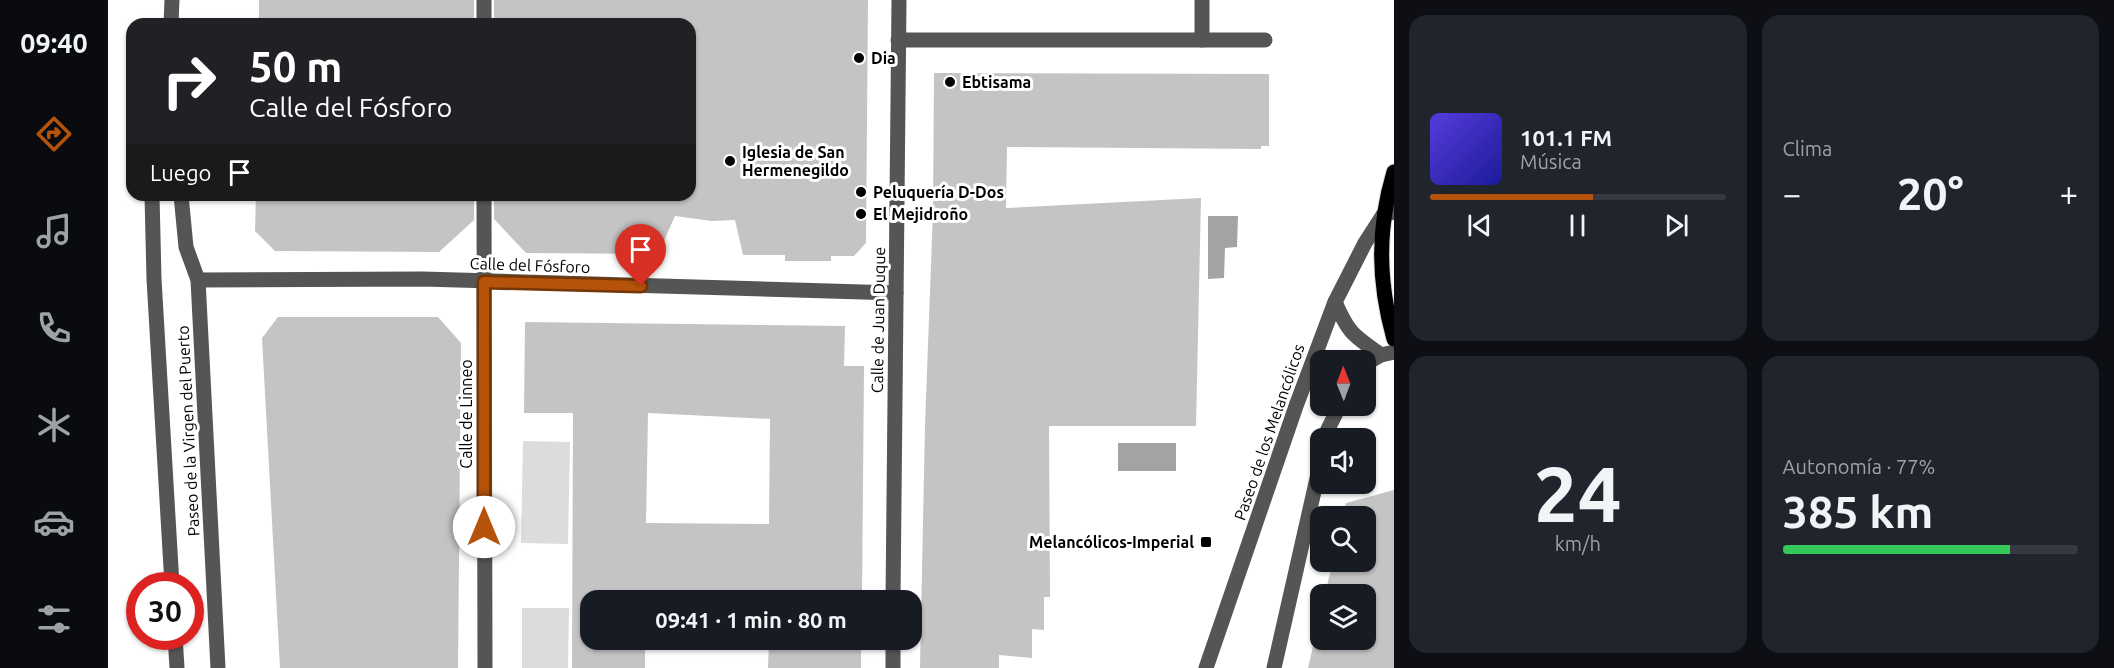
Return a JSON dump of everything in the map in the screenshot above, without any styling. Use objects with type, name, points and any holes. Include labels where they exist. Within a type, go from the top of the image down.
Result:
[{"type":"main road","points":[[1394,172],[1381,243],[1387,314],[1394,339]]},
{"type":"main road","points":[[1388,213],[1394,232]]},
{"type":"street","points":[[171,18],[172,0]]},
{"type":"street","points":[[484,0],[484,18]]},
{"type":"street","name":"Calle de Juan Duque","points":[[894,590],[898,0]]},
{"type":"street","points":[[1202,0],[1202,40]]},
{"type":"street","points":[[898,40],[1265,39]]},
{"type":"street","name":"Paseo de la Virgen del Puerto","points":[[152,201],[154,279],[171,572]]},
{"type":"street","name":"Paseo de la Virgen del Puerto","points":[[182,201],[186,247],[198,280],[218,668]]},
{"type":"street","name":"Calle de Linneo","points":[[484,201],[485,668]]},
{"type":"street","name":"Paseo de los Melancólicos","points":[[1206,668],[1296,406],[1335,302],[1365,243],[1388,213]]},
{"type":"street","name":"Calle del Fósforo","points":[[198,280],[423,279],[896,293]]},
{"type":"street","points":[[1335,302],[1346,327],[1353,335],[1388,354]]},
{"type":"street","points":[[1274,668],[1313,494]]},
{"type":"street","points":[[176,650],[177,668]]},
{"type":"street","points":[[893,650],[893,668]]},
{"type":"shaded area","points":[[1208,216],[1238,216],[1237,247],[1225,248],[1224,278],[1208,279]]},
{"type":"shaded area","points":[[523,441],[570,442],[568,544],[521,543]]},
{"type":"shaded area","points":[[1118,443],[1176,443],[1176,471],[1118,471]]},
{"type":"shaded area","points":[[522,608],[569,608],[568,668],[522,668]]},
{"type":"building","points":[[259,0],[474,0],[474,18],[259,18]]},
{"type":"building","points":[[494,0],[868,0],[866,243],[854,256],[831,256],[831,261],[785,261],[785,255],[743,255],[735,220],[712,221],[675,216],[658,254],[526,253],[494,219],[494,201],[696,201],[696,18],[494,18]]},
{"type":"building","points":[[934,73],[1269,74],[1269,146],[1261,146],[1261,149],[1007,147],[1006,208],[1201,198],[1196,426],[1049,426],[1050,597],[1044,597],[1044,630],[1032,629],[1032,658],[999,655],[999,668],[920,668],[925,425],[933,211]]},
{"type":"building","points":[[256,201],[474,201],[474,220],[439,252],[275,251],[255,231]]},
{"type":"building","points":[[278,317],[438,317],[461,343],[458,668],[280,668],[262,338]]},
{"type":"building","points":[[525,322],[845,326],[844,366],[864,366],[862,590],[580,590],[580,650],[645,650],[645,668],[572,668],[573,413],[524,413]],"holes":[[[648,413],[770,419],[769,524],[646,523]]]},
{"type":"building","points":[[1394,490],[1394,668],[1308,668],[1312,650],[1376,650],[1376,584],[1327,584],[1330,572],[1376,572],[1376,506],[1345,506],[1346,503]]},
{"type":"building","points":[[769,650],[861,650],[861,668],[768,668]]},
{"type":"place","name":"Dia","points":[[859,58]]},
{"type":"place","name":"Ebtisama","points":[[950,82]]},
{"type":"place","name":"Iglesia de San Hermenegildo","points":[[730,161]]},
{"type":"place","name":"Peluquería D-Dos","points":[[861,192]]},
{"type":"place","name":"El Mejidroño","points":[[861,214]]},
{"type":"place","name":"Melancólicos-Imperial","points":[[1206,542]]},
{"type":"route","points":[[484,527],[484,282],[641,286]]}]
